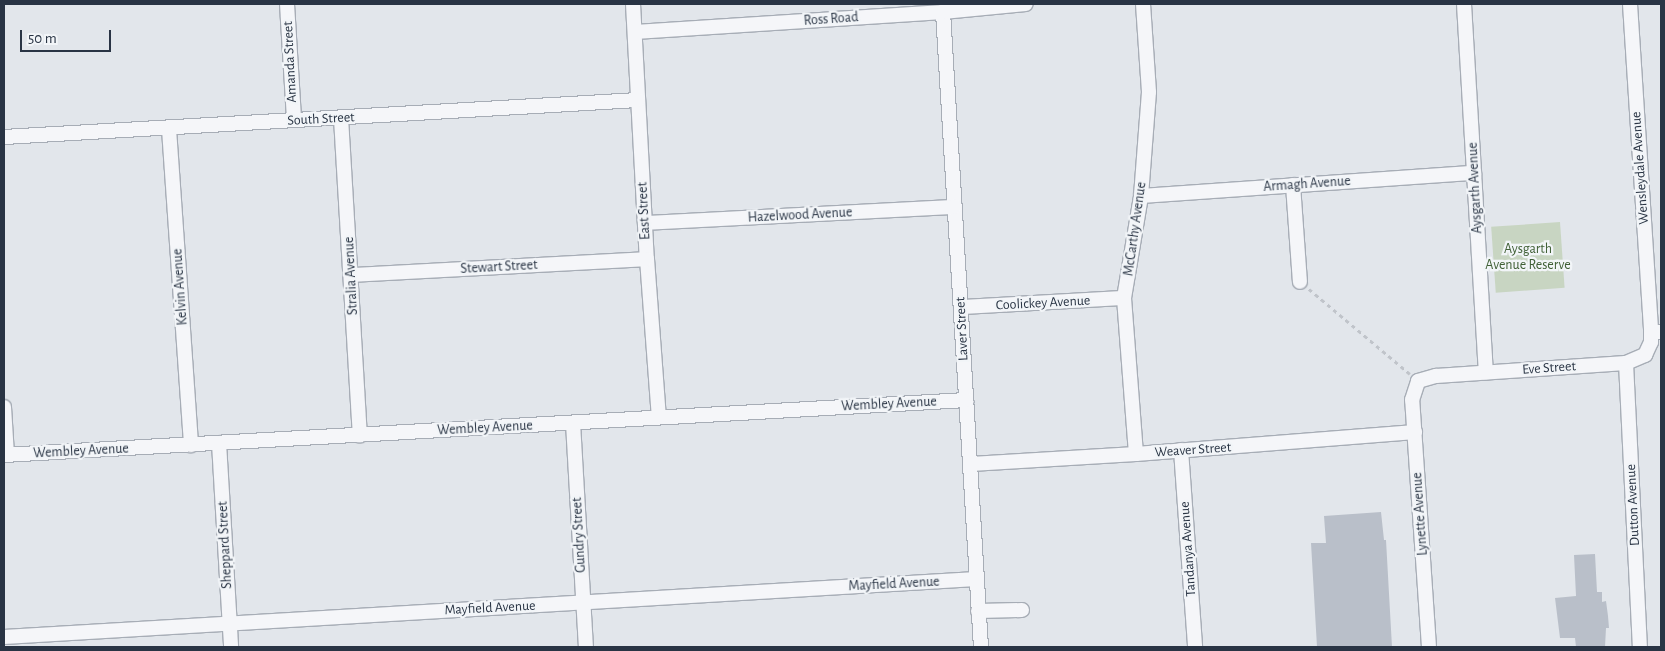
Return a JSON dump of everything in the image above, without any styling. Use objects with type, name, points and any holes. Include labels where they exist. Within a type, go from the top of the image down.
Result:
[{"type":"street","name":"Amanda Street","points":[[287,4],[294,120]]},
{"type":"street","name":"East Street","points":[[633,4],[658,418]]},
{"type":"street","name":"Ross Road","points":[[635,32],[943,12],[1026,4]]},
{"type":"street","name":"McCarthy Avenue","points":[[1136,454],[1124,298],[1141,196],[1149,92],[1143,4]]},
{"type":"street","name":"Aysgarth Avenue","points":[[1464,4],[1486,372]]},
{"type":"street","name":"Wensleydale Avenue","points":[[1630,4],[1656,332]]},
{"type":"street","name":"Laver Street","points":[[943,12],[971,464],[980,647]]},
{"type":"street","name":"South Street","points":[[4,137],[169,129],[638,100]]},
{"type":"street","name":"Stralia Avenue","points":[[341,118],[352,275],[360,435]]},
{"type":"street","name":"Kelvin Avenue","points":[[169,129],[191,445]]},
{"type":"street","name":"Armagh Avenue","points":[[1141,196],[1474,173]]},
{"type":"street","points":[[1293,185],[1300,282]]},
{"type":"street","name":"Hazelwood Avenue","points":[[645,223],[955,207]]},
{"type":"street","name":"Stewart Street","points":[[352,275],[647,259]]},
{"type":"street","name":"Coolickey Avenue","points":[[961,307],[1124,298]]},
{"type":"street","name":"Eve Street","points":[[1418,381],[1436,376],[1626,363],[1645,355],[1656,332]]},
{"type":"street","name":"Dutton Avenue","points":[[1626,363],[1640,647]]},
{"type":"street","name":"Lynette Avenue","points":[[1418,381],[1412,400],[1429,647]]},
{"type":"street","name":"Wembley Avenue","points":[[5,455],[966,400]]},
{"type":"street","points":[[4,406],[5,455]]},
{"type":"street","name":"Gundry Street","points":[[573,422],[586,647]]},
{"type":"street","name":"Weaver Street","points":[[971,464],[1136,454],[1414,432]]},
{"type":"street","name":"Sheppard Street","points":[[219,443],[231,647]]},
{"type":"street","name":"Tandanya Avenue","points":[[1181,450],[1196,647]]},
{"type":"street","name":"Mayfield Avenue","points":[[4,637],[976,579]]},
{"type":"street","points":[[978,611],[1022,610]]},
{"type":"path","points":[[1300,282],[1418,381]]},
{"type":"green space","name":"Aysgarth Avenue Reserve","points":[[1560,222],[1565,288],[1496,293],[1491,227]]},
{"type":"building","points":[[1381,512],[1384,540],[1386,540],[1392,647],[1317,647],[1311,543],[1326,543],[1324,516]]},
{"type":"building","points":[[1595,554],[1597,592],[1602,592],[1602,602],[1606,601],[1609,628],[1606,628],[1605,647],[1576,647],[1575,638],[1560,638],[1555,598],[1576,596],[1574,555]]}]
